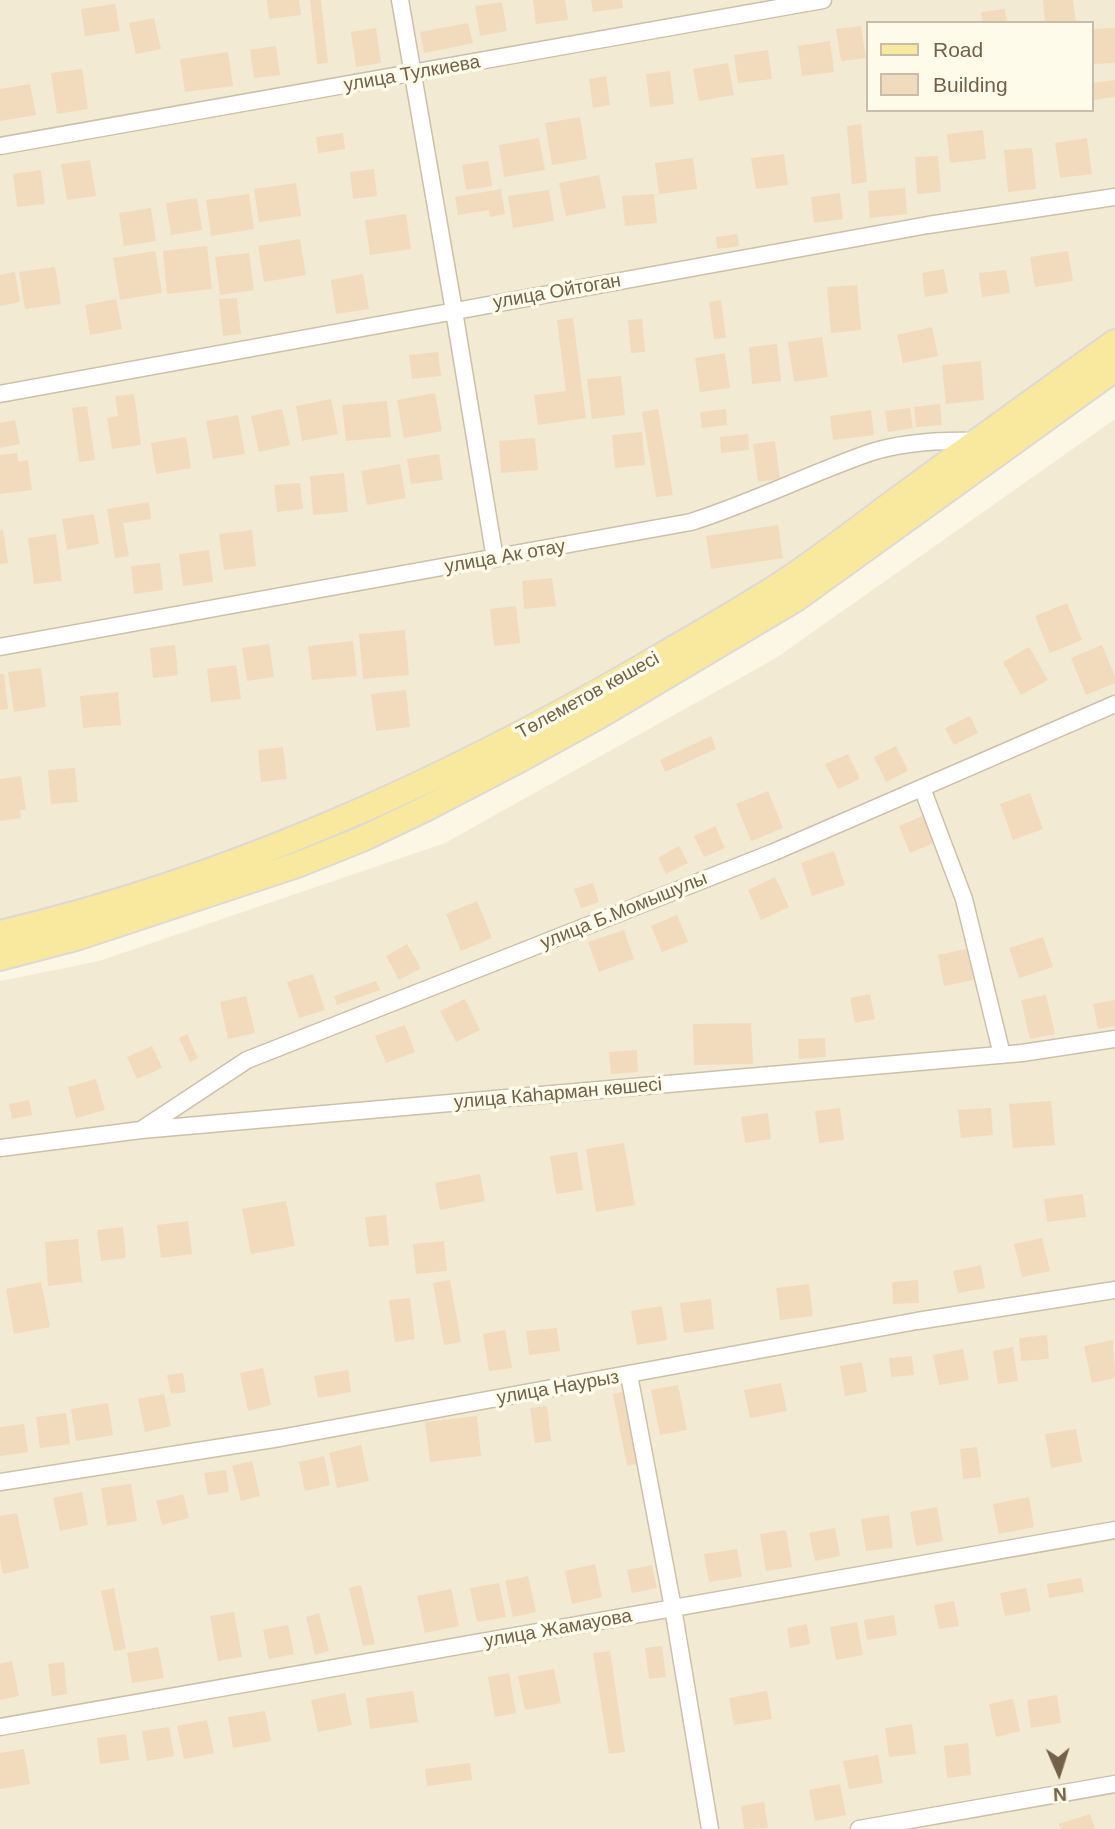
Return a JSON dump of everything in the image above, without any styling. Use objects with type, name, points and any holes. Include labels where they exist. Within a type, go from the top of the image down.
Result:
[{"type":"main road","name":"Төлеметов көшесі","points":[[0,958],[76,938],[284,870],[362,839],[425,809],[601,715],[785,606],[986,450],[1115,342]]},
{"type":"main road","name":"Төлеметов көшесі","points":[[0,933],[75,914],[187,880],[288,843],[364,811],[509,740],[611,685],[786,581],[1115,369]]},
{"type":"street","points":[[400,0],[495,559]]},
{"type":"street","name":"улица Тулкиева","points":[[0,146],[823,0]]},
{"type":"street","name":"улица Ойтоган","points":[[0,394],[928,225],[1115,197]]},
{"type":"street","name":"улица Ак отау","points":[[0,647],[691,522],[726,511],[868,453],[928,442],[986,450]]},
{"type":"street","name":"улица Б.Момышулы","points":[[141,1130],[247,1060],[774,852],[1115,704]]},
{"type":"street","points":[[922,788],[964,900],[1002,1055]]},
{"type":"street","name":"улица Каһарман көшесі","points":[[0,1148],[141,1130],[1002,1055],[1115,1039]]},
{"type":"street","name":"улица Наурыз","points":[[0,1482],[280,1438],[917,1321],[1115,1290]]},
{"type":"street","points":[[629,1375],[673,1608],[710,1829]]},
{"type":"street","name":"улица Жамауова","points":[[0,1727],[1115,1530]]},
{"type":"street","points":[[859,1829],[1115,1784]]},
{"type":"shaded area","points":[[0,0],[1115,0],[1115,366],[643,693],[95,918],[0,936]]},
{"type":"shaded area","points":[[1115,419],[1115,1829],[0,1829],[0,981],[99,961],[445,843],[776,658]]},
{"type":"building","points":[[267,0],[299,0],[301,15],[269,19]]},
{"type":"building","points":[[310,0],[321,0],[328,63],[317,64]]},
{"type":"building","points":[[533,0],[565,0],[568,20],[536,24]]},
{"type":"building","points":[[591,0],[622,0],[623,8],[593,12]]},
{"type":"building","points":[[1043,0],[1073,0],[1076,21],[1045,21]]},
{"type":"building","points":[[502,2],[507,31],[480,36],[475,6]]},
{"type":"building","points":[[115,4],[120,31],[85,36],[81,9]]},
{"type":"building","points":[[1005,9],[1007,21],[983,21],[981,12]]},
{"type":"building","points":[[154,18],[161,49],[136,54],[129,23]]},
{"type":"building","points":[[468,23],[473,43],[424,53],[420,32]]},
{"type":"building","points":[[861,26],[866,58],[841,61],[836,29]]},
{"type":"building","points":[[376,28],[381,63],[356,67],[351,32]]},
{"type":"building","points":[[1115,28],[1115,63],[1094,64],[1094,29]]},
{"type":"building","points":[[830,41],[834,72],[802,76],[798,46]]},
{"type":"building","points":[[276,46],[280,75],[254,78],[250,50]]},
{"type":"building","points":[[768,50],[772,79],[738,83],[734,55]]},
{"type":"building","points":[[228,52],[233,86],[185,92],[180,59]]},
{"type":"building","points":[[728,63],[734,95],[699,101],[693,69]]},
{"type":"building","points":[[82,69],[88,109],[57,114],[51,73]]},
{"type":"building","points":[[670,71],[674,104],[650,107],[646,74]]},
{"type":"building","points":[[606,76],[610,105],[593,108],[589,79]]},
{"type":"building","points":[[1115,80],[1115,97],[1094,100],[1094,83]]},
{"type":"building","points":[[30,84],[36,115],[0,121],[0,89]]},
{"type":"building","points":[[580,117],[587,159],[552,165],[545,123]]},
{"type":"building","points":[[861,124],[867,182],[852,184],[847,126]]},
{"type":"building","points":[[983,130],[986,159],[950,163],[947,134]]},
{"type":"building","points":[[343,133],[345,149],[318,153],[316,137]]},
{"type":"building","points":[[539,138],[545,170],[504,177],[499,145]]},
{"type":"building","points":[[1087,138],[1092,174],[1060,178],[1055,143]]},
{"type":"building","points":[[1032,148],[1036,189],[1008,192],[1004,150]]},
{"type":"building","points":[[784,154],[788,185],[756,189],[751,158]]},
{"type":"building","points":[[938,156],[941,192],[917,194],[915,157]]},
{"type":"building","points":[[693,158],[697,189],[659,194],[655,163]]},
{"type":"building","points":[[90,160],[96,196],[67,200],[61,164]]},
{"type":"building","points":[[488,161],[492,186],[466,190],[462,165]]},
{"type":"building","points":[[374,169],[377,196],[353,199],[350,172]]},
{"type":"building","points":[[41,170],[45,204],[17,207],[13,174]]},
{"type":"building","points":[[599,175],[606,208],[566,216],[559,183]]},
{"type":"building","points":[[296,183],[301,216],[259,222],[254,189]]},
{"type":"building","points":[[905,188],[907,214],[870,218],[868,191]]},
{"type":"building","points":[[501,189],[505,214],[490,217],[489,210],[458,215],[455,197]]},
{"type":"building","points":[[549,190],[554,221],[513,228],[508,196]]},
{"type":"building","points":[[840,193],[843,219],[814,223],[811,197]]},
{"type":"building","points":[[249,194],[254,229],[211,236],[206,200]]},
{"type":"building","points":[[654,194],[657,223],[625,226],[622,196]]},
{"type":"building","points":[[197,198],[202,230],[171,235],[166,203]]},
{"type":"building","points":[[151,208],[156,241],[124,246],[119,213]]},
{"type":"building","points":[[406,214],[411,249],[370,255],[365,220]]},
{"type":"building","points":[[737,234],[739,246],[717,249],[716,237]]},
{"type":"building","points":[[300,239],[306,275],[264,282],[258,246]]},
{"type":"building","points":[[207,246],[212,289],[167,294],[163,251]]},
{"type":"building","points":[[155,251],[162,293],[120,300],[113,258]]},
{"type":"building","points":[[1068,251],[1073,281],[1035,287],[1030,257]]},
{"type":"building","points":[[249,253],[254,290],[220,295],[215,257]]},
{"type":"building","points":[[55,267],[61,304],[25,309],[19,272]]},
{"type":"building","points":[[944,269],[948,293],[925,297],[922,273]]},
{"type":"building","points":[[1006,270],[1010,293],[982,297],[979,273]]},
{"type":"building","points":[[15,272],[20,302],[0,306],[0,275]]},
{"type":"building","points":[[363,274],[369,309],[336,314],[331,280]]},
{"type":"building","points":[[857,285],[861,330],[831,333],[827,287]]},
{"type":"building","points":[[237,298],[241,334],[223,336],[219,299]]},
{"type":"building","points":[[116,299],[122,329],[90,335],[85,305]]},
{"type":"building","points":[[721,300],[726,338],[714,339],[709,302]]},
{"type":"building","points":[[573,318],[586,418],[538,425],[534,395],[566,391],[557,320]]},
{"type":"building","points":[[642,319],[645,352],[631,353],[628,320]]},
{"type":"building","points":[[932,327],[938,356],[903,363],[897,335]]},
{"type":"building","points":[[822,337],[828,377],[794,382],[788,342]]},
{"type":"building","points":[[777,344],[781,381],[752,384],[749,347]]},
{"type":"building","points":[[438,352],[441,376],[412,379],[409,355]]},
{"type":"building","points":[[725,353],[730,388],[700,392],[695,358]]},
{"type":"building","points":[[981,361],[984,400],[946,404],[942,365]]},
{"type":"building","points":[[621,376],[625,415],[592,419],[587,379]]},
{"type":"building","points":[[435,393],[442,431],[404,438],[397,400]]},
{"type":"building","points":[[134,394],[141,445],[112,449],[107,418],[118,416],[115,396]]},
{"type":"building","points":[[331,399],[338,434],[302,441],[296,406]]},
{"type":"building","points":[[387,401],[391,437],[346,441],[342,405]]},
{"type":"building","points":[[940,404],[942,425],[916,427],[914,407]]},
{"type":"building","points":[[87,406],[95,460],[79,462],[72,408]]},
{"type":"building","points":[[910,408],[913,428],[888,432],[885,411]]},
{"type":"building","points":[[282,409],[290,445],[259,452],[251,416]]},
{"type":"building","points":[[658,409],[673,495],[656,497],[642,412]]},
{"type":"building","points":[[726,409],[727,425],[702,428],[700,412]]},
{"type":"building","points":[[871,410],[874,435],[833,440],[830,416]]},
{"type":"building","points":[[238,415],[245,454],[213,459],[206,421]]},
{"type":"building","points":[[15,420],[20,444],[0,448],[0,423]]},
{"type":"building","points":[[642,432],[645,465],[615,468],[612,435]]},
{"type":"building","points":[[748,434],[749,450],[721,453],[720,437]]},
{"type":"building","points":[[186,437],[191,468],[156,474],[151,443]]},
{"type":"building","points":[[535,438],[538,470],[501,473],[499,441]]},
{"type":"building","points":[[775,441],[780,479],[758,482],[753,444]]},
{"type":"building","points":[[17,453],[18,462],[28,460],[32,490],[0,494],[0,455]]},
{"type":"building","points":[[439,454],[443,480],[411,484],[407,459]]},
{"type":"building","points":[[400,464],[406,498],[367,505],[361,471]]},
{"type":"building","points":[[344,473],[348,512],[313,515],[310,476]]},
{"type":"building","points":[[300,483],[303,509],[277,512],[274,485]]},
{"type":"building","points":[[149,502],[151,519],[123,523],[129,556],[115,558],[107,509]]},
{"type":"building","points":[[94,514],[99,544],[67,550],[62,519]]},
{"type":"building","points":[[778,525],[783,558],[711,569],[706,536]]},
{"type":"building","points":[[3,530],[8,563],[0,564],[0,531]]},
{"type":"building","points":[[252,530],[256,566],[224,570],[219,534]]},
{"type":"building","points":[[56,534],[62,581],[34,584],[28,538]]},
{"type":"building","points":[[209,550],[213,582],[183,586],[179,554]]},
{"type":"building","points":[[160,563],[163,590],[134,594],[131,566]]},
{"type":"building","points":[[552,578],[556,606],[524,609],[522,581]]},
{"type":"building","points":[[1067,603],[1082,640],[1050,653],[1035,616]]},
{"type":"building","points":[[516,606],[520,643],[494,646],[490,609]]},
{"type":"building","points":[[405,630],[409,675],[363,679],[359,634]]},
{"type":"building","points":[[353,641],[357,676],[312,680],[308,646]]},
{"type":"building","points":[[269,644],[274,677],[247,681],[242,648]]},
{"type":"building","points":[[175,645],[178,675],[153,678],[150,648]]},
{"type":"building","points":[[1102,645],[1115,676],[1115,683],[1086,695],[1071,658]]},
{"type":"building","points":[[1029,647],[1048,680],[1021,695],[1003,662]]},
{"type":"building","points":[[236,665],[241,699],[211,702],[207,669]]},
{"type":"building","points":[[41,668],[46,707],[14,712],[8,672]]},
{"type":"building","points":[[0,674],[4,674],[8,709],[0,710]]},
{"type":"building","points":[[406,690],[410,727],[376,731],[371,694]]},
{"type":"building","points":[[118,692],[121,725],[83,728],[80,696]]},
{"type":"building","points":[[970,716],[978,733],[954,745],[945,728]]},
{"type":"building","points":[[711,736],[716,749],[665,772],[660,760]]},
{"type":"building","points":[[896,746],[908,771],[886,782],[874,757]]},
{"type":"building","points":[[283,747],[287,779],[261,782],[258,750]]},
{"type":"building","points":[[848,754],[860,779],[838,789],[825,764]]},
{"type":"building","points":[[75,768],[78,802],[51,804],[48,770]]},
{"type":"building","points":[[21,776],[26,810],[20,810],[21,818],[0,821],[0,779]]},
{"type":"building","points":[[768,791],[783,828],[751,841],[736,804]]},
{"type":"building","points":[[1030,793],[1043,829],[1013,840],[1000,804]]},
{"type":"building","points":[[927,814],[938,841],[910,853],[899,826]]},
{"type":"building","points":[[715,826],[725,848],[704,857],[694,836]]},
{"type":"building","points":[[679,846],[688,863],[666,874],[658,858]]},
{"type":"building","points":[[834,851],[845,885],[812,896],[801,863]]},
{"type":"building","points":[[775,877],[789,907],[761,920],[748,890]]},
{"type":"building","points":[[593,883],[599,902],[581,908],[574,889]]},
{"type":"building","points":[[477,901],[492,938],[461,951],[446,914]]},
{"type":"building","points":[[677,915],[688,942],[662,952],[651,926]]},
{"type":"building","points":[[624,930],[634,959],[599,972],[588,942]]},
{"type":"building","points":[[1043,937],[1053,967],[1019,978],[1009,948]]},
{"type":"building","points":[[407,944],[421,968],[399,980],[386,956]]},
{"type":"building","points":[[971,948],[978,979],[944,986],[938,955]]},
{"type":"building","points":[[313,974],[325,1010],[299,1018],[287,982]]},
{"type":"building","points":[[376,981],[380,990],[337,1005],[334,996]]},
{"type":"building","points":[[870,994],[875,1019],[855,1023],[850,998]]},
{"type":"building","points":[[1046,995],[1055,1034],[1030,1039],[1021,1000]]},
{"type":"building","points":[[246,996],[255,1033],[228,1039],[220,1002]]},
{"type":"building","points":[[465,999],[480,1030],[456,1042],[440,1011]]},
{"type":"building","points":[[1115,1000],[1115,1026],[1098,1029],[1093,1004]]},
{"type":"building","points":[[751,1023],[753,1064],[694,1065],[693,1024]]},
{"type":"building","points":[[405,1025],[415,1052],[386,1063],[375,1036]]},
{"type":"building","points":[[187,1034],[198,1058],[190,1062],[179,1038]]},
{"type":"building","points":[[825,1038],[826,1057],[799,1059],[798,1039]]},
{"type":"building","points":[[152,1046],[162,1068],[137,1079],[127,1057]]},
{"type":"building","points":[[637,1050],[638,1072],[611,1074],[609,1052]]},
{"type":"building","points":[[96,1079],[105,1110],[76,1118],[68,1087]]},
{"type":"building","points":[[29,1100],[32,1115],[12,1119],[9,1104]]},
{"type":"building","points":[[1051,1101],[1055,1145],[1013,1148],[1009,1104]]},
{"type":"building","points":[[840,1108],[844,1140],[819,1143],[815,1111]]},
{"type":"building","points":[[991,1108],[993,1135],[961,1138],[958,1110]]},
{"type":"building","points":[[768,1113],[771,1139],[745,1143],[741,1117]]},
{"type":"building","points":[[624,1143],[635,1205],[596,1212],[586,1149]]},
{"type":"building","points":[[577,1152],[583,1190],[556,1194],[550,1156]]},
{"type":"building","points":[[480,1174],[485,1201],[440,1210],[435,1183]]},
{"type":"building","points":[[1083,1194],[1086,1217],[1047,1222],[1044,1199]]},
{"type":"building","points":[[286,1201],[295,1246],[251,1254],[242,1209]]},
{"type":"building","points":[[386,1215],[389,1245],[369,1247],[365,1217]]},
{"type":"building","points":[[188,1221],[192,1254],[161,1258],[157,1225]]},
{"type":"building","points":[[123,1227],[126,1258],[101,1261],[97,1230]]},
{"type":"building","points":[[1042,1238],[1050,1271],[1022,1277],[1014,1244]]},
{"type":"building","points":[[78,1239],[82,1282],[48,1286],[45,1242]]},
{"type":"building","points":[[444,1241],[447,1271],[416,1274],[413,1244]]},
{"type":"building","points":[[981,1265],[985,1288],[958,1293],[953,1271]]},
{"type":"building","points":[[450,1280],[461,1342],[444,1345],[433,1283]]},
{"type":"building","points":[[918,1280],[919,1303],[893,1304],[892,1282]]},
{"type":"building","points":[[41,1282],[50,1327],[14,1334],[6,1289]]},
{"type":"building","points":[[809,1284],[813,1316],[780,1320],[776,1288]]},
{"type":"building","points":[[410,1298],[415,1339],[395,1342],[389,1300]]},
{"type":"building","points":[[711,1299],[714,1329],[684,1333],[680,1303]]},
{"type":"building","points":[[662,1306],[667,1340],[637,1345],[631,1311]]},
{"type":"building","points":[[557,1328],[560,1351],[529,1355],[526,1331]]},
{"type":"building","points":[[505,1330],[512,1368],[489,1371],[483,1334]]},
{"type":"building","points":[[1047,1335],[1049,1359],[1021,1361],[1019,1338]]},
{"type":"building","points":[[1113,1340],[1115,1378],[1092,1383],[1084,1346]]},
{"type":"building","points":[[1013,1347],[1018,1381],[998,1384],[993,1351]]},
{"type":"building","points":[[963,1349],[969,1380],[939,1385],[933,1355]]},
{"type":"building","points":[[912,1356],[914,1375],[891,1377],[889,1358]]},
{"type":"building","points":[[862,1362],[867,1392],[845,1396],[840,1366]]},
{"type":"building","points":[[263,1368],[271,1405],[248,1411],[240,1373]]},
{"type":"building","points":[[348,1370],[351,1392],[318,1398],[314,1376]]},
{"type":"building","points":[[183,1373],[186,1392],[171,1394],[167,1375]]},
{"type":"building","points":[[781,1383],[787,1411],[750,1418],[744,1390]]},
{"type":"building","points":[[678,1385],[687,1430],[660,1435],[651,1390]]},
{"type":"building","points":[[628,1391],[642,1463],[627,1466],[613,1394]]},
{"type":"building","points":[[164,1394],[171,1426],[145,1432],[138,1399]]},
{"type":"building","points":[[108,1403],[113,1435],[76,1441],[71,1409]]},
{"type":"building","points":[[547,1406],[551,1441],[535,1443],[530,1408]]},
{"type":"building","points":[[66,1413],[70,1444],[40,1448],[36,1417]]},
{"type":"building","points":[[477,1416],[481,1456],[430,1462],[425,1422]]},
{"type":"building","points":[[24,1424],[28,1452],[0,1456],[0,1427]]},
{"type":"building","points":[[1076,1429],[1082,1462],[1051,1468],[1045,1434]]},
{"type":"building","points":[[361,1445],[369,1481],[337,1488],[329,1453]]},
{"type":"building","points":[[977,1447],[981,1477],[963,1479],[960,1449]]},
{"type":"building","points":[[324,1456],[330,1485],[305,1491],[299,1462]]},
{"type":"building","points":[[252,1461],[260,1496],[241,1501],[232,1466]]},
{"type":"building","points":[[226,1470],[229,1492],[208,1495],[204,1473]]},
{"type":"building","points":[[131,1484],[137,1521],[107,1526],[101,1488]]},
{"type":"building","points":[[82,1492],[88,1525],[60,1531],[53,1498]]},
{"type":"building","points":[[183,1494],[189,1518],[162,1525],[156,1501]]},
{"type":"building","points":[[1029,1497],[1034,1527],[999,1534],[993,1504]]},
{"type":"building","points":[[937,1507],[943,1541],[916,1546],[910,1512]]},
{"type":"building","points":[[17,1513],[29,1568],[3,1574],[0,1559],[0,1516]]},
{"type":"building","points":[[889,1515],[893,1548],[866,1551],[861,1519]]},
{"type":"building","points":[[835,1528],[840,1556],[815,1561],[809,1533]]},
{"type":"building","points":[[786,1530],[792,1567],[766,1571],[760,1534]]},
{"type":"building","points":[[737,1549],[742,1577],[709,1582],[704,1554]]},
{"type":"building","points":[[595,1564],[602,1597],[572,1604],[565,1571]]},
{"type":"building","points":[[652,1565],[657,1588],[632,1593],[627,1570]]},
{"type":"building","points":[[528,1576],[536,1612],[513,1617],[505,1581]]},
{"type":"building","points":[[1081,1578],[1084,1592],[1049,1598],[1047,1584]]},
{"type":"building","points":[[499,1583],[506,1617],[477,1622],[470,1588]]},
{"type":"building","points":[[361,1585],[375,1644],[363,1646],[349,1588]]},
{"type":"building","points":[[114,1588],[126,1649],[114,1651],[101,1591]]},
{"type":"building","points":[[1026,1588],[1031,1611],[1005,1616],[1000,1593]]},
{"type":"building","points":[[451,1589],[459,1626],[425,1633],[417,1596]]},
{"type":"building","points":[[954,1601],[959,1626],[939,1629],[934,1605]]},
{"type":"building","points":[[234,1612],[242,1657],[218,1661],[210,1616]]},
{"type":"building","points":[[319,1613],[329,1651],[315,1655],[306,1617]]},
{"type":"building","points":[[894,1615],[897,1635],[867,1640],[864,1620]]},
{"type":"building","points":[[857,1622],[863,1655],[836,1660],[830,1627]]},
{"type":"building","points":[[807,1624],[810,1644],[790,1648],[787,1628]]},
{"type":"building","points":[[288,1625],[294,1654],[269,1659],[263,1630]]},
{"type":"building","points":[[662,1646],[666,1677],[649,1679],[645,1648]]},
{"type":"building","points":[[158,1647],[164,1678],[132,1683],[127,1653]]},
{"type":"building","points":[[610,1651],[625,1752],[609,1754],[593,1653]]},
{"type":"building","points":[[12,1661],[19,1696],[0,1700],[0,1664]]},
{"type":"building","points":[[64,1662],[67,1694],[52,1696],[48,1664]]},
{"type":"building","points":[[554,1669],[561,1703],[525,1710],[518,1676]]},
{"type":"building","points":[[509,1673],[516,1713],[495,1717],[488,1677]]},
{"type":"building","points":[[413,1691],[418,1722],[370,1729],[366,1698]]},
{"type":"building","points":[[767,1691],[772,1719],[734,1725],[729,1698]]},
{"type":"building","points":[[345,1693],[352,1725],[318,1732],[311,1700]]},
{"type":"building","points":[[1057,1695],[1061,1723],[1031,1728],[1027,1700]]},
{"type":"building","points":[[1013,1699],[1020,1731],[996,1737],[989,1704]]},
{"type":"building","points":[[265,1711],[271,1741],[233,1748],[228,1717]]},
{"type":"building","points":[[207,1720],[214,1753],[184,1759],[177,1726]]},
{"type":"building","points":[[912,1724],[916,1754],[889,1757],[885,1728]]},
{"type":"building","points":[[169,1727],[174,1756],[147,1761],[142,1731]]},
{"type":"building","points":[[126,1734],[129,1760],[100,1764],[97,1738]]},
{"type":"building","points":[[968,1743],[971,1775],[947,1778],[944,1746]]},
{"type":"building","points":[[24,1749],[30,1784],[0,1789],[0,1753]]},
{"type":"building","points":[[878,1755],[883,1783],[849,1789],[843,1761]]},
{"type":"building","points":[[470,1763],[472,1780],[427,1786],[425,1769]]},
{"type":"building","points":[[840,1784],[846,1815],[815,1821],[809,1790]]},
{"type":"building","points":[[764,1802],[768,1828],[744,1829],[741,1806]]},
{"type":"building","points":[[1090,1814],[1095,1829],[1061,1829],[1059,1824]]}]
